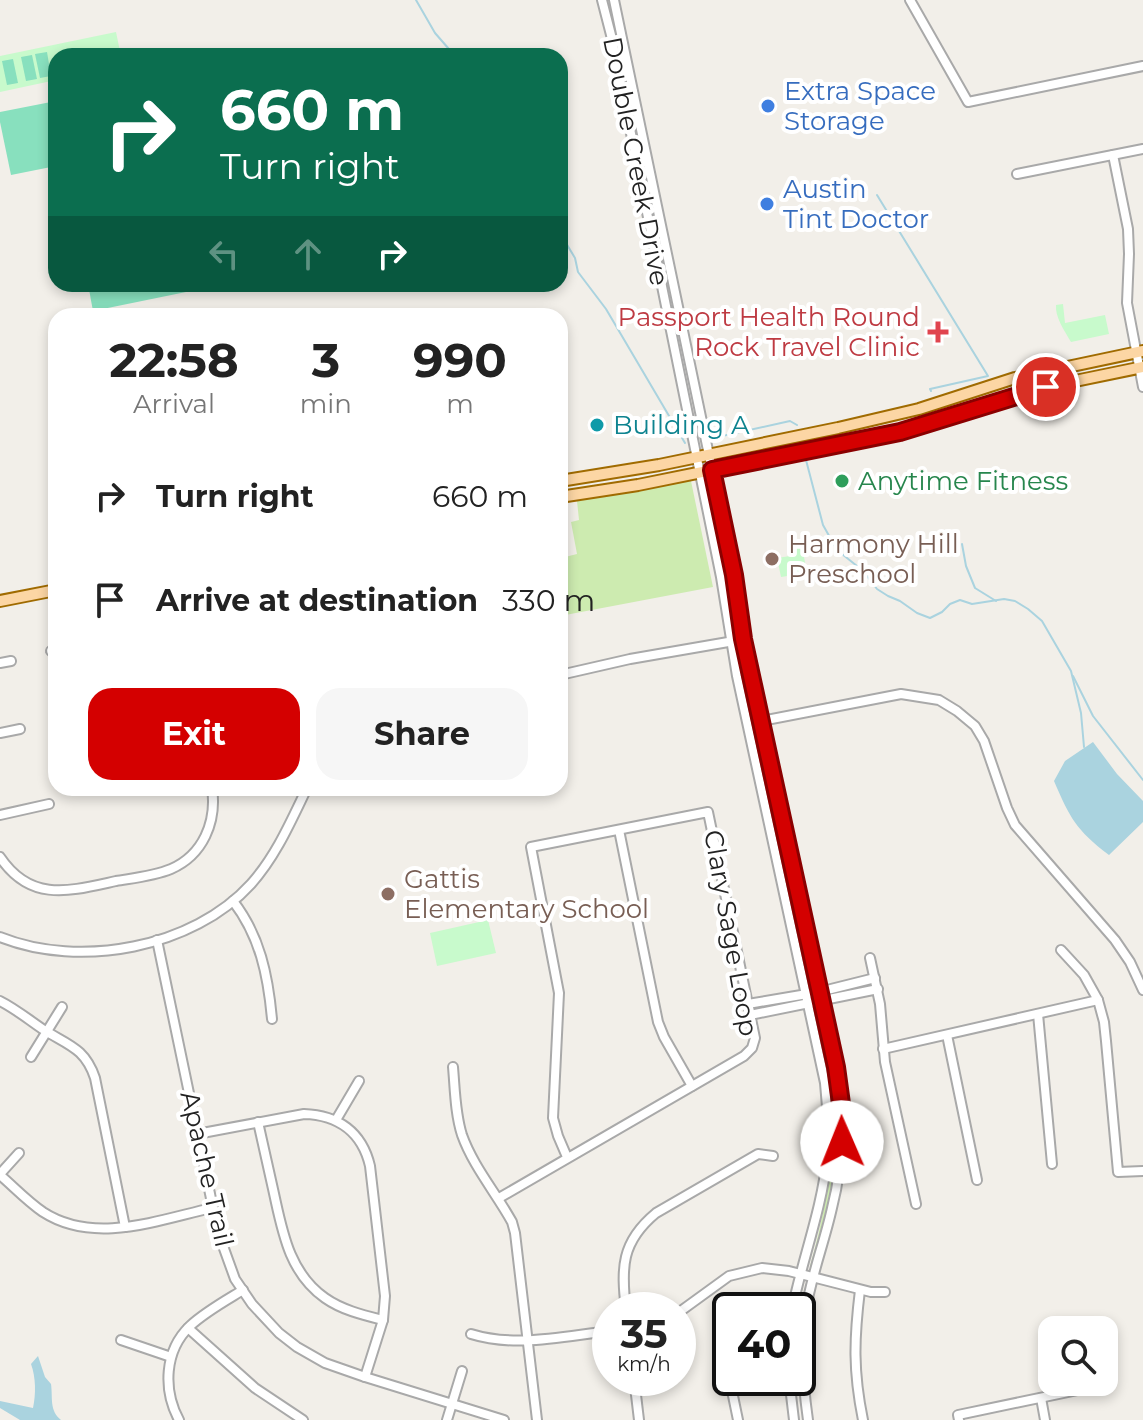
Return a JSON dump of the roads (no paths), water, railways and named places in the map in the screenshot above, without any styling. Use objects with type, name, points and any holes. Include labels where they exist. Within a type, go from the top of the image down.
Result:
[{"type":"main road","points":[[568,480],[696,457],[919,409],[1015,378],[1140,352]]},
{"type":"main road","points":[[568,496],[638,485],[900,432],[1046,387],[1141,367]]},
{"type":"main road","points":[[0,601],[48,592]]},
{"type":"street","name":"Double Creek Drive","points":[[602,0],[721,577],[730,641],[825,1083],[829,1122],[827,1159],[796,1292]]},
{"type":"street","name":"Double Creek Drive","points":[[614,0],[734,575],[743,639],[840,1091],[842,1142],[837,1188],[805,1314],[802,1347],[808,1420]]},
{"type":"street","points":[[910,0],[968,102],[1143,66]]},
{"type":"street","points":[[1017,174],[1143,149]]},
{"type":"street","points":[[1113,155],[1128,229],[1127,303],[1140,352],[1143,387]]},
{"type":"street","points":[[568,673],[743,639]]},
{"type":"street","points":[[0,663],[11,661]]},
{"type":"street","points":[[748,723],[906,694],[939,700],[957,711],[975,726],[984,741],[1015,825],[1115,940],[1143,990]]},
{"type":"street","points":[[0,733],[20,729]]},
{"type":"street","points":[[0,857],[9,870],[22,880],[43,890],[60,892],[169,870],[185,861],[204,839],[213,817],[212,796]]},
{"type":"street","points":[[0,937],[49,951],[80,952],[117,949],[188,930],[233,901],[251,884],[273,855],[302,796]]},
{"type":"street","points":[[0,815],[49,804]]},
{"type":"street","name":"Clary Sage Loop","points":[[499,1198],[749,1052],[755,1038],[708,812],[531,847],[559,993],[553,1118],[567,1157]]},
{"type":"street","points":[[619,830],[658,1022],[692,1086]]},
{"type":"street","points":[[233,901],[257,939],[272,1019]]},
{"type":"street","name":"Apache Trail","points":[[157,940],[212,1208],[235,1279],[279,1333],[325,1363],[504,1420]]},
{"type":"street","points":[[1061,950],[1084,975],[1098,1000],[1105,1032],[1118,1172],[1143,1171]]},
{"type":"street","points":[[870,958],[878,989],[883,1049],[916,1204]]},
{"type":"street","points":[[854,989],[875,978]]},
{"type":"street","points":[[750,1015],[854,989],[878,989]]},
{"type":"street","points":[[748,1004],[808,999]]},
{"type":"street","points":[[883,1049],[1098,1000]]},
{"type":"street","points":[[0,1001],[47,1032],[70,1043],[93,1073],[125,1227]]},
{"type":"street","points":[[31,1057],[62,1007]]},
{"type":"street","points":[[1038,1014],[1052,1164]]},
{"type":"street","points":[[947,1035],[977,1180]]},
{"type":"street","points":[[453,1067],[462,1135],[512,1222],[515,1233],[537,1420]]},
{"type":"street","points":[[336,1120],[359,1081]]},
{"type":"street","points":[[197,1134],[304,1114],[336,1120],[357,1137],[367,1156],[385,1308],[365,1377]]},
{"type":"street","points":[[258,1122],[283,1238],[293,1261],[306,1281],[327,1300],[383,1320]]},
{"type":"street","points":[[19,1153],[0,1174],[42,1211],[88,1229],[125,1227],[212,1208]]},
{"type":"street","points":[[624,1292],[624,1262],[645,1222],[758,1154],[773,1156]]},
{"type":"street","points":[[696,1300],[729,1276],[762,1268],[800,1273],[860,1290],[885,1292]]},
{"type":"street","points":[[179,1420],[169,1390],[171,1357],[188,1328],[243,1290]]},
{"type":"street","points":[[860,1290],[854,1347],[863,1420]]},
{"type":"street","points":[[188,1328],[255,1388],[303,1420]]},
{"type":"street","points":[[471,1334],[502,1342],[592,1333]]},
{"type":"street","points":[[121,1340],[171,1357]]},
{"type":"street","points":[[447,1420],[462,1371]]},
{"type":"street","points":[[636,1396],[639,1420]]},
{"type":"street","points":[[733,1396],[738,1420]]},
{"type":"street","points":[[791,1396],[794,1420]]},
{"type":"street","points":[[959,1420],[958,1415],[1050,1396]]},
{"type":"street","points":[[1041,1398],[1045,1420]]},
{"type":"water","points":[[1093,742],[1143,801],[1143,822],[1109,855],[1075,822],[1054,781],[1065,761]]},
{"type":"water","points":[[38,1356],[45,1377],[51,1384],[53,1408],[61,1420],[20,1420],[0,1408],[0,1401],[33,1408],[35,1386],[31,1364]]},
{"type":"waterway","points":[[416,0],[435,33],[448,48]]},
{"type":"waterway","points":[[877,195],[988,376],[931,391]]},
{"type":"waterway","points":[[568,246],[578,272],[606,309],[685,443]]},
{"type":"waterway","points":[[713,438],[790,421],[797,425]]},
{"type":"waterway","points":[[806,460],[823,525],[837,550],[862,570],[877,589],[930,618],[960,600],[972,604],[1004,599],[1015,601],[1042,621],[1071,671],[1081,713],[1084,747]]},
{"type":"waterway","points":[[962,544],[975,588],[996,601]]},
{"type":"waterway","points":[[1073,676],[1093,716],[1143,780]]},
{"type":"place","name":"Extra Space Storage","points":[[768,106]]},
{"type":"place","name":"Austin Tint Doctor","points":[[767,204]]},
{"type":"place","name":"Passport Health Round Rock Travel Clinic","points":[[938,332]]},
{"type":"place","name":"Building A","points":[[597,425]]},
{"type":"place","name":"Anytime Fitness","points":[[842,481]]},
{"type":"place","name":"Harmony Hill Preschool","points":[[772,559]]},
{"type":"place","name":"Gattis Elementary School","points":[[388,894]]}]
